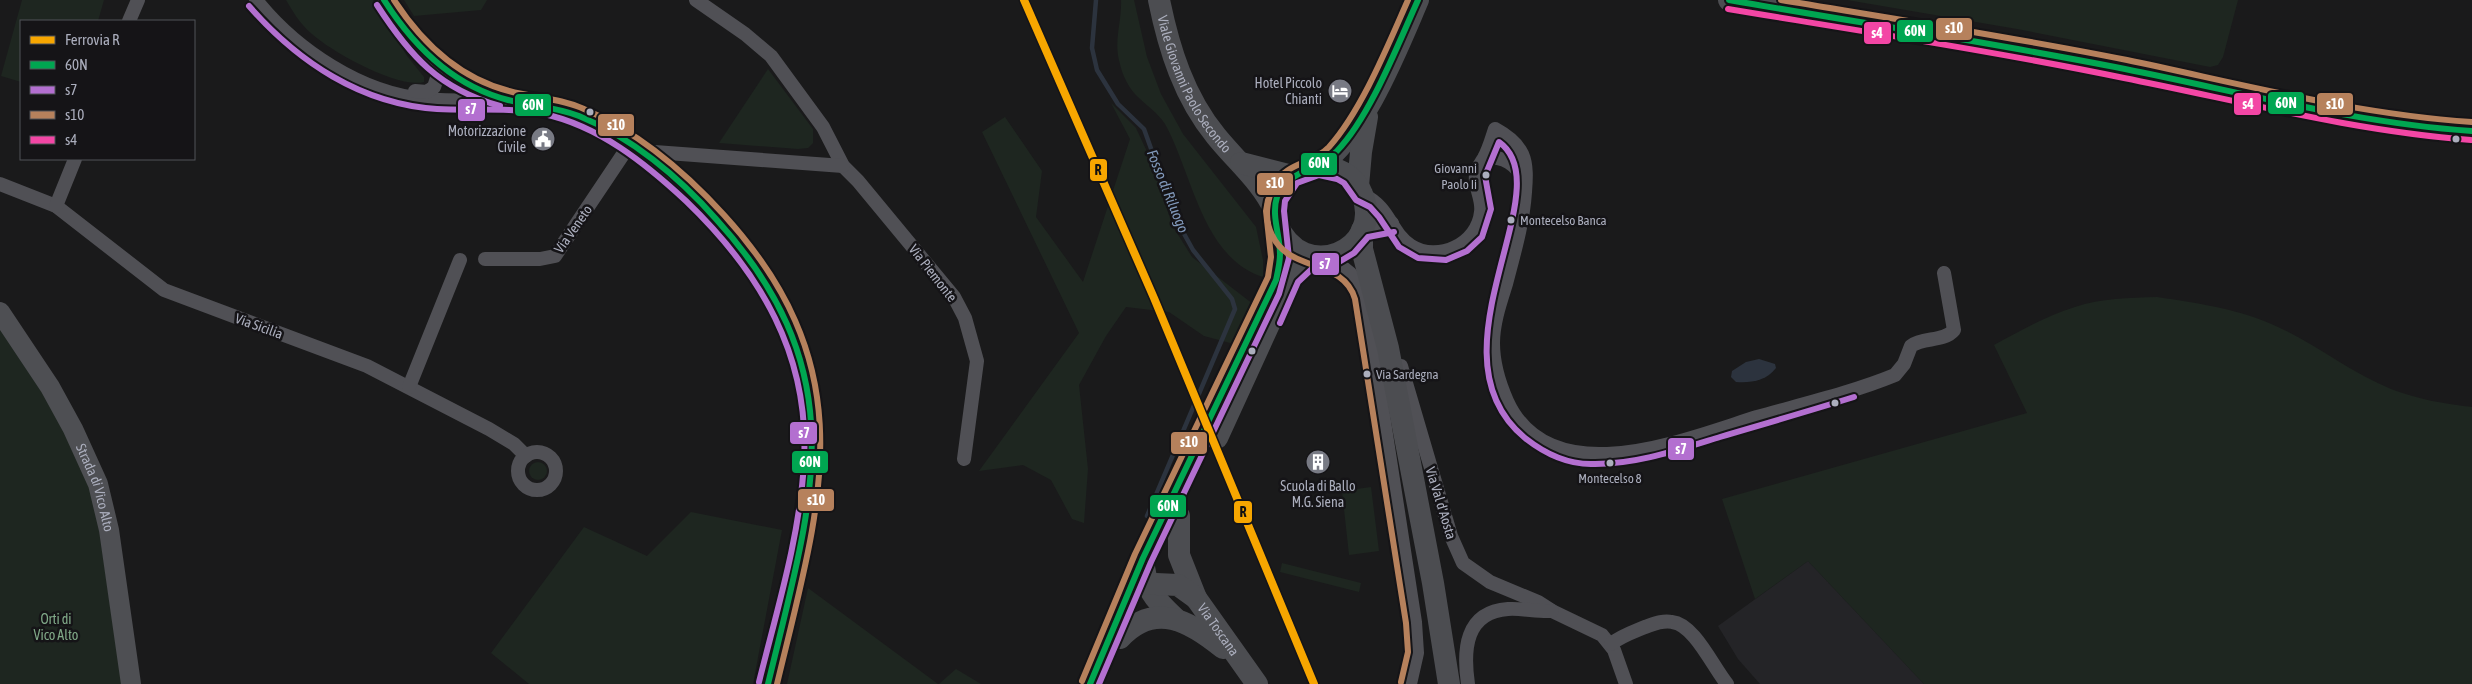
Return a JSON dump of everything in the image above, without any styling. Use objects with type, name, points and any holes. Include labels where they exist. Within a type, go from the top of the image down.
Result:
[{"type":"main road","name":"Viale Giovanni Paolo Secondo","points":[[1159,0],[1176,66],[1190,96],[1217,138],[1265,192],[1276,218]]},
{"type":"main road","points":[[1318,166],[1342,145],[1373,96],[1418,0]]},
{"type":"main road","points":[[1729,0],[2117,67],[2346,117],[2411,126],[2472,131]]},
{"type":"main road","points":[[1373,96],[1362,142],[1360,190],[1366,208],[1362,249],[1388,348],[1433,583],[1450,684]]},
{"type":"main road","name":"Viale Giovanni Paolo Secondo","points":[[1241,163],[1292,176]]},
{"type":"main road","points":[[1096,684],[1120,638],[1139,583],[1142,558],[1276,280],[1280,257],[1276,218],[1277,198],[1283,186],[1292,176],[1305,169],[1318,166],[1340,171],[1360,190]]},
{"type":"main road","points":[[1276,218],[1282,236],[1290,245],[1300,252],[1318,257]]},
{"type":"main road","points":[[1090,684],[1139,583],[1179,516],[1257,353],[1287,285],[1297,270],[1318,257],[1338,254],[1351,246],[1363,229]]},
{"type":"main road","name":"Via Toscana","points":[[1179,516],[1179,555],[1196,598],[1256,683]]},
{"type":"main road","name":"Via Toscana","points":[[1139,583],[1178,585],[1196,598]]},
{"type":"main road","name":"Via Toscana","points":[[1139,583],[1177,620]]},
{"type":"main road","name":"Via Toscana","points":[[1120,638],[1132,626],[1151,618],[1177,620],[1200,630],[1240,661]]},
{"type":"street","points":[[129,20],[138,0]]},
{"type":"street","points":[[256,0],[281,29],[299,45],[327,63],[386,91],[422,99],[508,100],[551,107],[576,115],[608,130],[635,148],[705,208],[756,266],[784,314],[804,375],[813,430],[810,492],[806,520],[768,684]]},
{"type":"street","points":[[384,0],[400,24],[433,62],[462,83],[508,100]]},
{"type":"street","name":"Via Piemonte","points":[[696,0],[745,34],[771,56],[823,127],[843,166],[858,181],[945,286],[965,318],[977,361],[964,459]]},
{"type":"street","points":[[363,81],[402,89],[430,91],[438,79],[433,62]]},
{"type":"street","points":[[1360,190],[1386,212],[1404,240],[1420,250],[1444,251],[1463,242],[1474,232],[1481,216],[1476,175],[1495,129],[1506,136],[1522,153],[1526,183],[1517,243],[1494,325],[1493,344],[1496,370],[1511,409],[1519,420],[1542,439],[1574,454],[1601,455],[1663,445],[1894,375],[1904,364],[1910,346],[1948,335],[1954,330],[1944,274]]},
{"type":"street","points":[[635,148],[843,166]]},
{"type":"street","name":"Via Veneto","points":[[485,259],[540,259],[554,256],[635,148]]},
{"type":"street","points":[[1485,157],[1505,159],[1514,164],[1526,183]]},
{"type":"street","points":[[56,206],[75,160]]},
{"type":"street","name":"Via Sicilia","points":[[0,184],[56,206],[164,290],[359,362],[496,433],[514,444],[526,456]]},
{"type":"street","points":[[1363,229],[1392,224]]},
{"type":"street","points":[[1318,257],[1344,268],[1355,278],[1362,292],[1367,311],[1415,622],[1417,653],[1410,684]]},
{"type":"street","points":[[409,387],[460,260]]},
{"type":"street","name":"Strada di Vico Alto","points":[[0,312],[50,387],[73,428],[96,477],[108,524],[131,684]]},
{"type":"street","name":"Via Val d'Aosta","points":[[1388,348],[1402,367],[1434,482],[1458,555],[1480,577],[1538,602],[1552,611],[1590,628],[1611,644]]},
{"type":"street","name":"Via Val d'Aosta","points":[[1468,684],[1466,649],[1473,629],[1482,619],[1502,610],[1552,611]]},
{"type":"street","points":[[1626,684],[1611,644],[1628,633],[1658,623],[1676,622],[1695,637],[1725,681]]},
{"type":"shaded area","points":[[1759,359],[1775,364],[1776,368],[1768,376],[1753,381],[1736,382],[1731,377],[1732,371],[1746,362]]},
{"type":"shaded area","points":[[1808,561],[1924,684],[1760,684],[1738,659],[1718,626]]},
{"type":"green space","points":[[22,0],[104,0],[98,20],[20,20],[20,82],[1,76]]},
{"type":"green space","points":[[286,0],[373,0],[407,56],[424,77],[424,82],[413,83],[398,80],[382,75],[349,59],[321,42],[304,27]]},
{"type":"green space","points":[[404,0],[487,0],[481,10],[414,16]]},
{"type":"green space","points":[[1121,0],[1134,0],[1147,57],[1161,94],[1183,134],[1256,227],[1263,260],[1263,277],[1242,267],[1226,252],[1212,233],[1165,124],[1135,94],[1127,82],[1121,68],[1117,48]]},
{"type":"green space","points":[[1847,0],[2238,0],[2223,57],[2218,65],[2210,67],[2017,29]]},
{"type":"green space","points":[[768,69],[813,129],[813,143],[808,148],[798,149],[719,143]]},
{"type":"green space","points":[[1111,103],[1136,128],[1156,171],[1172,225],[1192,257],[1253,304],[1234,344],[1204,336],[1169,312],[1126,307],[1106,336],[1079,385],[1088,469],[1084,523],[1072,519],[1051,480],[1023,465],[979,471],[1079,333],[982,132],[1005,117],[1042,171],[1036,217],[1083,282],[1130,139]]},
{"type":"green space","points":[[2157,297],[2203,304],[2234,311],[2264,321],[2292,334],[2362,375],[2391,389],[2431,401],[2472,407],[2472,684],[1924,684],[1808,561],[1755,599],[1722,499],[2027,413],[1994,345],[2043,319],[2085,304],[2116,299]]},
{"type":"green space","name":"Orti di Vico Alto","points":[[0,328],[54,409],[82,464],[96,510],[122,684],[0,684]]},
{"type":"green space","points":[[534,462],[542,462],[547,467],[545,478],[534,480],[529,475],[529,467]]},
{"type":"green space","points":[[1371,487],[1379,551],[1349,555],[1342,491]]},
{"type":"green space","points":[[691,512],[782,530],[753,684],[529,684],[491,653],[584,527],[647,556]]},
{"type":"green space","points":[[1282,563],[1361,583],[1359,592],[1280,572]]},
{"type":"green space","points":[[808,588],[938,684],[787,684]]},
{"type":"green space","points":[[956,669],[981,684],[939,684]]},
{"type":"waterway","name":"Fosso di Riluogo","points":[[1096,0],[1092,48],[1097,70],[1118,104],[1144,129],[1177,221],[1193,250],[1232,299],[1235,309],[1147,516]]},
{"type":"rail line","name":"R","points":[[1024,0],[1154,298],[1314,684]]},
{"type":"transit line","name":"60N","points":[[384,0],[422,49],[453,75],[488,94],[579,116],[617,135],[653,160],[702,203],[761,276],[790,332],[806,386],[812,441],[808,498],[798,556],[768,684]]},
{"type":"transit line","name":"s10","points":[[394,0],[417,31],[443,57],[458,68],[491,85],[509,91],[575,105],[604,118],[660,154],[724,215],[769,272],[798,328],[815,384],[820,439],[817,496],[807,555],[777,684]]},
{"type":"transit line","name":"s10","points":[[1401,682],[1408,652],[1406,623],[1355,299],[1349,286],[1339,277],[1290,255],[1280,247],[1269,229],[1267,210],[1272,190],[1280,177],[1293,167],[1323,153],[1341,132],[1363,96],[1383,57],[1408,0]]},
{"type":"transit line","name":"60N","points":[[1090,684],[1143,558],[1276,280],[1280,254],[1275,218],[1277,197],[1288,181],[1330,157],[1349,137],[1372,100],[1418,0]]},
{"type":"transit line","name":"60N","points":[[1729,0],[2125,69],[2341,114],[2428,127],[2472,131]]},
{"type":"transit line","name":"s10","points":[[1781,0],[1954,28],[2127,60],[2341,105],[2428,118],[2472,122]]},
{"type":"transit line","name":"s7","points":[[377,5],[414,55],[428,68],[460,90],[500,106]]},
{"type":"transit line","name":"s7","points":[[249,6],[288,45],[310,62],[333,77],[382,99],[437,109],[531,112],[544,114],[584,127],[620,148],[654,173],[713,228],[736,257],[757,287],[775,318],[789,351],[798,386],[804,423],[804,462],[798,517],[787,573],[759,682]]},
{"type":"transit line","name":"s4","points":[[1728,9],[2025,59],[2383,130],[2471,140]]},
{"type":"transit line","name":"s7","points":[[1099,684],[1151,562],[1279,294],[1289,258],[1284,211],[1285,201],[1297,183],[1319,175],[1337,179],[1344,183],[1356,200],[1370,207],[1399,247],[1418,258],[1446,260],[1467,251],[1482,237],[1491,209],[1485,176],[1499,142],[1515,164],[1516,196],[1489,320],[1487,363],[1497,403],[1525,438],[1556,457],[1573,462],[1591,464],[1607,464],[1640,459],[1672,452],[1854,397]]},
{"type":"transit line","name":"s10","points":[[1082,681],[1135,554],[1268,277],[1271,257],[1266,211],[1268,200]]},
{"type":"transit line","name":"s7","points":[[1280,323],[1298,282],[1316,265],[1339,262],[1354,253],[1368,237],[1394,232]]},
{"type":"place","name":"Hotel Piccolo Chianti","points":[[1340,91]]},
{"type":"place","name":"Motorizzazione Civile","points":[[543,139]]},
{"type":"place","name":"Giovanni Paolo Ii","points":[[1486,175]]},
{"type":"place","name":"Montecelso Banca","points":[[1511,220]]},
{"type":"place","name":"Via Sardegna","points":[[1367,374]]},
{"type":"place","name":"Scuola di Ballo M.G. Siena","points":[[1318,462]]},
{"type":"place","name":"Montecelso 8","points":[[1610,463]]}]
